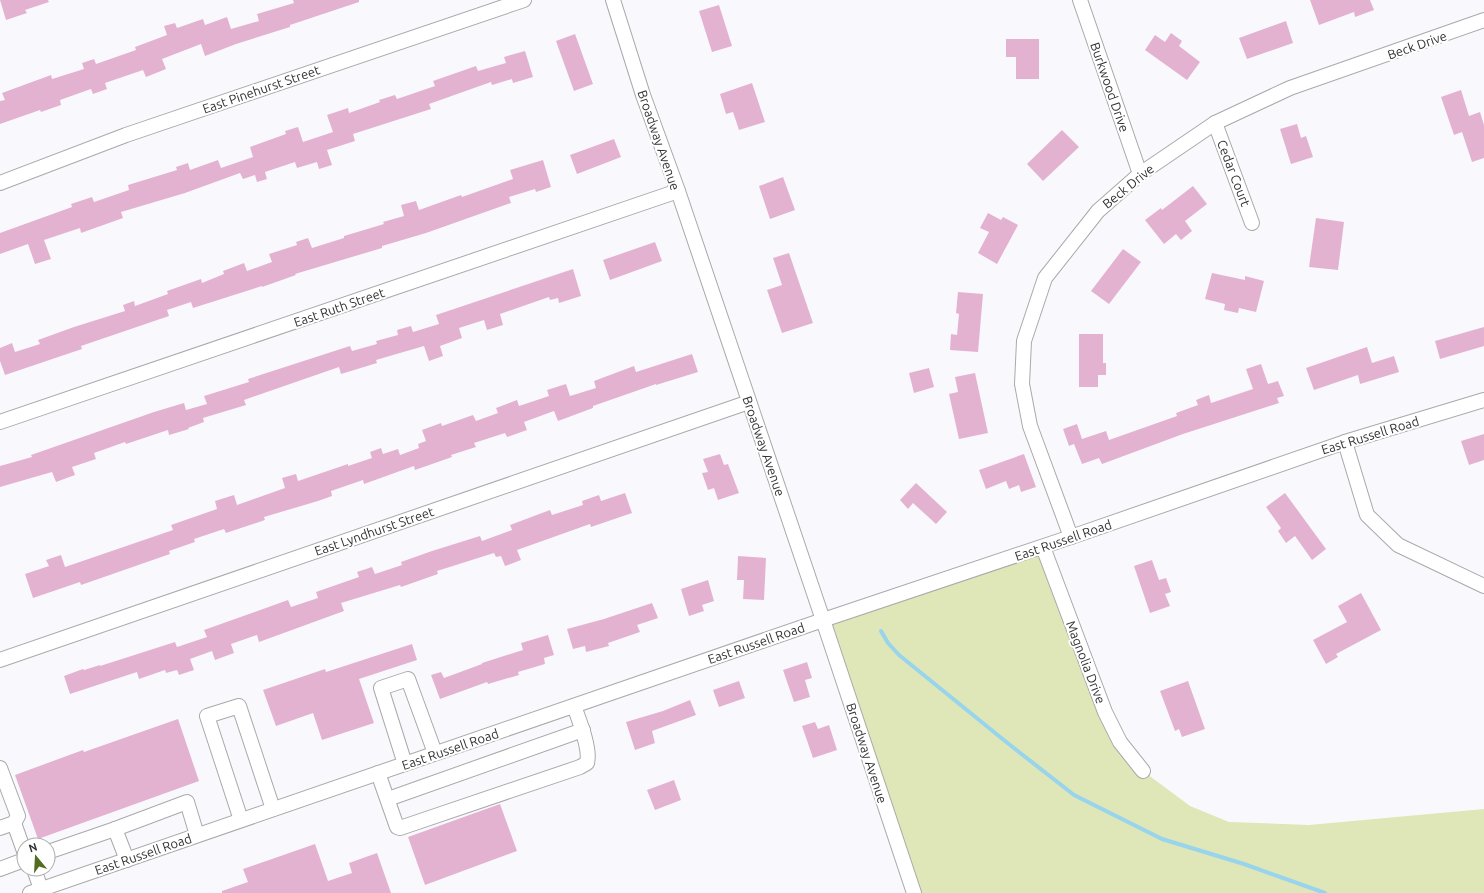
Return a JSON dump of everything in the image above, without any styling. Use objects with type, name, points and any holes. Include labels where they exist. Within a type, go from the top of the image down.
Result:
[{"type":"street","name":"East Pinehurst Street","points":[[0,183],[126,135],[524,0]]},
{"type":"street","name":"Broadway Avenue","points":[[613,0],[643,95],[678,191],[914,893]]},
{"type":"street","name":"Burkwood Drive","points":[[1080,0],[1140,174]]},
{"type":"street","name":"Beck Drive","points":[[1071,537],[1030,426],[1022,384],[1024,341],[1045,278],[1098,211],[1140,174],[1215,123],[1290,88],[1484,20]]},
{"type":"street","name":"Cedar Court","points":[[1215,123],[1252,223]]},
{"type":"street","name":"East Ruth Street","points":[[0,422],[678,191]]},
{"type":"street","name":"East Russell Road","points":[[35,891],[823,620],[1043,547],[1344,442],[1484,400]]},
{"type":"street","name":"East Lyndhurst Street","points":[[0,660],[749,402]]},
{"type":"street","points":[[1344,442],[1367,515],[1398,545],[1484,586]]},
{"type":"street","name":"Magnolia Drive","points":[[1043,547],[1105,712],[1120,742],[1143,771]]},
{"type":"street","points":[[405,764],[381,688],[408,678],[435,753]]},
{"type":"street","points":[[241,820],[207,716],[239,706],[273,809]]},
{"type":"street","points":[[378,773],[397,827],[400,828],[580,767],[586,763],[588,758],[583,730],[574,706]]},
{"type":"street","points":[[388,800],[583,730]]},
{"type":"street","points":[[0,768],[18,816],[14,823],[0,828]]},
{"type":"street","points":[[56,849],[187,802],[198,835]]},
{"type":"street","points":[[14,823],[19,837]]},
{"type":"street","points":[[115,828],[127,860]]},
{"type":"street","points":[[0,869],[16,863]]},
{"type":"street","points":[[34,877],[35,891]]},
{"type":"green space","points":[[1043,547],[1105,712],[1143,771],[1190,806],[1229,822],[1309,825],[1484,809],[1484,893],[914,893],[823,620]]},
{"type":"building","points":[[0,0],[48,0],[49,2],[25,10],[27,13],[6,20]]},
{"type":"building","points":[[293,0],[359,0],[359,2],[205,56],[201,44],[162,59],[166,69],[146,77],[143,70],[105,83],[107,89],[93,94],[91,89],[60,100],[61,105],[41,112],[40,110],[0,124],[0,101],[5,100],[2,93],[51,75],[52,79],[84,69],[82,63],[94,59],[96,64],[136,50],[135,47],[167,35],[164,26],[175,23],[177,28],[203,19],[205,25],[227,17],[231,29],[259,21],[257,14],[294,3]]},
{"type":"building","points":[[1310,0],[1370,0],[1374,10],[1355,17],[1354,12],[1319,25]]},
{"type":"building","points":[[719,5],[732,46],[712,52],[699,11]]},
{"type":"building","points":[[1286,21],[1293,43],[1247,59],[1239,38]]},
{"type":"building","points":[[1171,33],[1182,41],[1179,46],[1200,62],[1187,80],[1145,50],[1155,35],[1165,42]]},
{"type":"building","points":[[575,34],[593,84],[574,91],[556,41]]},
{"type":"building","points":[[1006,39],[1039,39],[1039,79],[1016,79],[1016,57],[1006,57]]},
{"type":"building","points":[[525,51],[533,77],[513,83],[512,79],[492,85],[491,82],[429,104],[431,109],[353,134],[355,141],[327,150],[332,165],[319,169],[317,162],[297,168],[295,162],[265,172],[267,179],[257,182],[255,175],[243,179],[240,173],[185,193],[121,212],[123,218],[81,233],[80,228],[44,240],[51,259],[35,264],[28,244],[0,254],[0,233],[72,207],[71,204],[92,197],[94,202],[129,190],[128,185],[177,170],[176,167],[188,163],[190,170],[218,160],[221,168],[253,157],[250,147],[286,134],[285,131],[298,127],[303,142],[333,132],[327,115],[348,108],[349,113],[395,95],[397,99],[435,86],[433,81],[476,66],[478,71],[506,63],[504,57]]},
{"type":"building","points":[[752,83],[765,122],[739,130],[733,112],[726,114],[720,94]]},
{"type":"building","points":[[1461,90],[1469,116],[1480,112],[1484,125],[1484,158],[1472,162],[1462,132],[1454,135],[1441,97]]},
{"type":"building","points":[[1297,124],[1301,138],[1306,136],[1313,157],[1291,164],[1280,129]]},
{"type":"building","points":[[1062,130],[1079,147],[1043,181],[1027,164]]},
{"type":"building","points":[[614,139],[621,157],[577,174],[570,155]]},
{"type":"building","points":[[543,160],[551,187],[536,192],[535,189],[509,197],[511,203],[426,233],[382,246],[382,248],[295,274],[296,275],[262,287],[193,308],[191,302],[167,310],[169,316],[81,346],[82,349],[5,375],[0,361],[0,348],[12,343],[15,352],[40,344],[38,340],[125,311],[123,305],[134,301],[135,306],[168,294],[167,291],[201,279],[202,283],[224,274],[223,271],[244,263],[247,271],[272,262],[269,254],[297,245],[296,242],[308,238],[312,248],[344,238],[344,236],[384,224],[383,222],[404,216],[401,205],[416,201],[419,210],[461,195],[462,197],[513,179],[510,170]]},
{"type":"building","points":[[783,177],[795,210],[770,219],[759,186]]},
{"type":"building","points":[[1193,186],[1207,204],[1185,221],[1192,231],[1181,240],[1176,234],[1164,244],[1145,220],[1161,208],[1162,210]]},
{"type":"building","points":[[988,213],[1001,220],[1003,217],[1018,225],[997,264],[978,253],[989,232],[980,228]]},
{"type":"building","points":[[1316,218],[1344,222],[1338,270],[1309,267]]},
{"type":"building","points":[[655,242],[662,261],[610,280],[603,260]]},
{"type":"building","points":[[1123,249],[1141,262],[1109,304],[1091,291]]},
{"type":"building","points":[[789,253],[813,323],[782,333],[767,290],[782,285],[773,258]]},
{"type":"building","points":[[573,269],[581,296],[559,303],[558,298],[550,300],[549,297],[500,314],[503,325],[487,330],[484,320],[459,328],[462,338],[440,346],[443,356],[429,361],[424,346],[376,360],[377,363],[341,374],[339,367],[244,400],[246,405],[203,418],[204,422],[188,428],[189,429],[169,435],[168,430],[126,444],[125,442],[94,453],[96,459],[72,467],[75,475],[56,482],[52,472],[0,487],[0,466],[32,457],[31,455],[184,403],[186,410],[207,404],[204,396],[249,382],[248,379],[350,346],[352,351],[377,344],[376,341],[398,335],[397,330],[411,326],[413,332],[439,324],[436,315]]},
{"type":"building","points":[[1212,273],[1245,280],[1245,276],[1264,281],[1256,312],[1239,308],[1238,313],[1224,310],[1225,304],[1205,299]]},
{"type":"building","points":[[958,292],[983,294],[978,352],[950,350],[951,334],[957,335],[959,314],[956,313]]},
{"type":"building","points":[[1484,327],[1484,346],[1440,359],[1435,341]]},
{"type":"building","points":[[1079,334],[1103,334],[1103,363],[1106,363],[1106,375],[1098,375],[1098,387],[1079,387]]},
{"type":"building","points":[[1367,347],[1372,363],[1394,356],[1399,372],[1360,384],[1358,375],[1314,390],[1306,368]]},
{"type":"building","points":[[692,354],[698,372],[656,384],[593,406],[593,408],[558,421],[554,411],[524,422],[527,430],[507,437],[505,433],[474,443],[476,447],[451,455],[452,457],[415,470],[414,466],[364,484],[363,480],[331,491],[332,496],[264,517],[265,520],[226,533],[224,529],[194,539],[195,542],[169,551],[170,554],[81,585],[80,582],[33,598],[25,574],[49,566],[46,560],[61,555],[65,567],[173,530],[171,525],[217,509],[215,501],[234,495],[237,505],[285,488],[282,478],[296,474],[298,481],[348,464],[348,466],[372,458],[370,452],[381,448],[383,454],[398,449],[400,455],[419,448],[418,444],[426,441],[422,430],[441,423],[442,426],[473,415],[476,421],[498,413],[496,408],[517,400],[519,406],[549,396],[547,390],[566,384],[570,396],[596,388],[594,381],[634,366],[636,372]]},
{"type":"building","points":[[1261,364],[1268,384],[1278,381],[1284,396],[1277,398],[1279,403],[1183,434],[1102,464],[1099,458],[1082,464],[1074,444],[1069,446],[1063,429],[1077,424],[1082,439],[1106,431],[1109,440],[1177,416],[1176,413],[1198,405],[1196,400],[1209,395],[1211,403],[1253,389],[1246,369]]},
{"type":"building","points":[[929,368],[934,387],[914,393],[909,373]]},
{"type":"building","points":[[975,373],[988,433],[959,439],[949,394],[958,392],[955,377]]},
{"type":"building","points":[[1484,434],[1484,460],[1469,465],[1461,441]]},
{"type":"building","points":[[720,454],[724,465],[728,464],[739,493],[718,500],[714,488],[708,490],[702,473],[708,472],[703,459]]},
{"type":"building","points":[[1024,454],[1036,487],[1021,492],[1019,485],[1009,489],[1006,481],[986,489],[979,470]]},
{"type":"building","points":[[916,483],[947,512],[936,524],[913,503],[908,509],[900,500]]},
{"type":"building","points":[[625,493],[632,513],[591,527],[590,524],[517,550],[521,560],[505,566],[501,556],[496,557],[494,553],[437,571],[438,574],[401,587],[400,585],[341,603],[344,611],[259,642],[257,635],[231,644],[234,653],[215,660],[212,651],[190,659],[194,670],[179,675],[177,670],[166,673],[165,670],[139,679],[137,672],[70,694],[64,676],[83,669],[100,666],[175,642],[177,647],[207,637],[204,630],[288,600],[291,607],[318,598],[316,592],[359,577],[357,572],[372,567],[375,574],[402,565],[401,562],[480,536],[482,541],[512,530],[510,525],[550,510],[552,515],[583,505],[582,501],[599,495],[601,501]]},
{"type":"building","points":[[1285,493],[1326,549],[1312,560],[1295,536],[1286,543],[1278,531],[1281,528],[1266,507]]},
{"type":"building","points":[[738,556],[766,558],[764,600],[743,599],[744,580],[737,580]]},
{"type":"building","points":[[1152,560],[1159,580],[1166,578],[1171,592],[1165,594],[1170,606],[1150,613],[1134,566]]},
{"type":"building","points":[[708,580],[714,601],[702,605],[704,611],[689,616],[681,589]]},
{"type":"building","points":[[1361,593],[1381,630],[1336,654],[1338,657],[1326,664],[1313,640],[1347,622],[1338,606]]},
{"type":"building","points":[[652,603],[658,618],[637,625],[640,632],[608,643],[609,646],[586,652],[585,646],[573,649],[567,629],[604,619]]},
{"type":"building","points":[[548,635],[554,655],[544,658],[545,664],[518,672],[519,675],[488,684],[487,682],[440,699],[431,675],[441,672],[444,678],[482,663],[523,650],[521,643]]},
{"type":"building","points":[[412,644],[417,660],[359,679],[374,723],[322,740],[313,713],[276,726],[263,690],[325,669],[326,672]]},
{"type":"building","points":[[807,662],[812,678],[805,680],[810,697],[794,702],[783,670]]},
{"type":"building","points":[[739,681],[745,698],[719,707],[713,690]]},
{"type":"building","points":[[1188,681],[1205,729],[1182,737],[1179,729],[1175,731],[1160,691]]},
{"type":"building","points":[[690,700],[696,715],[652,731],[655,743],[635,750],[626,722],[663,711]]},
{"type":"building","points":[[178,719],[199,781],[44,837],[37,837],[15,775],[83,750],[84,752]]},
{"type":"building","points":[[815,722],[818,729],[829,725],[837,750],[813,758],[802,726]]},
{"type":"building","points":[[674,780],[681,800],[655,810],[647,790]]},
{"type":"building","points":[[500,804],[517,851],[425,885],[408,837]]},
{"type":"building","points":[[315,844],[328,881],[352,873],[349,863],[377,853],[391,893],[222,893],[222,891],[248,882],[243,869]]},
{"type":"waterway","points":[[881,631],[888,643],[899,655],[1074,795],[1162,839],[1244,864],[1325,893]]}]
